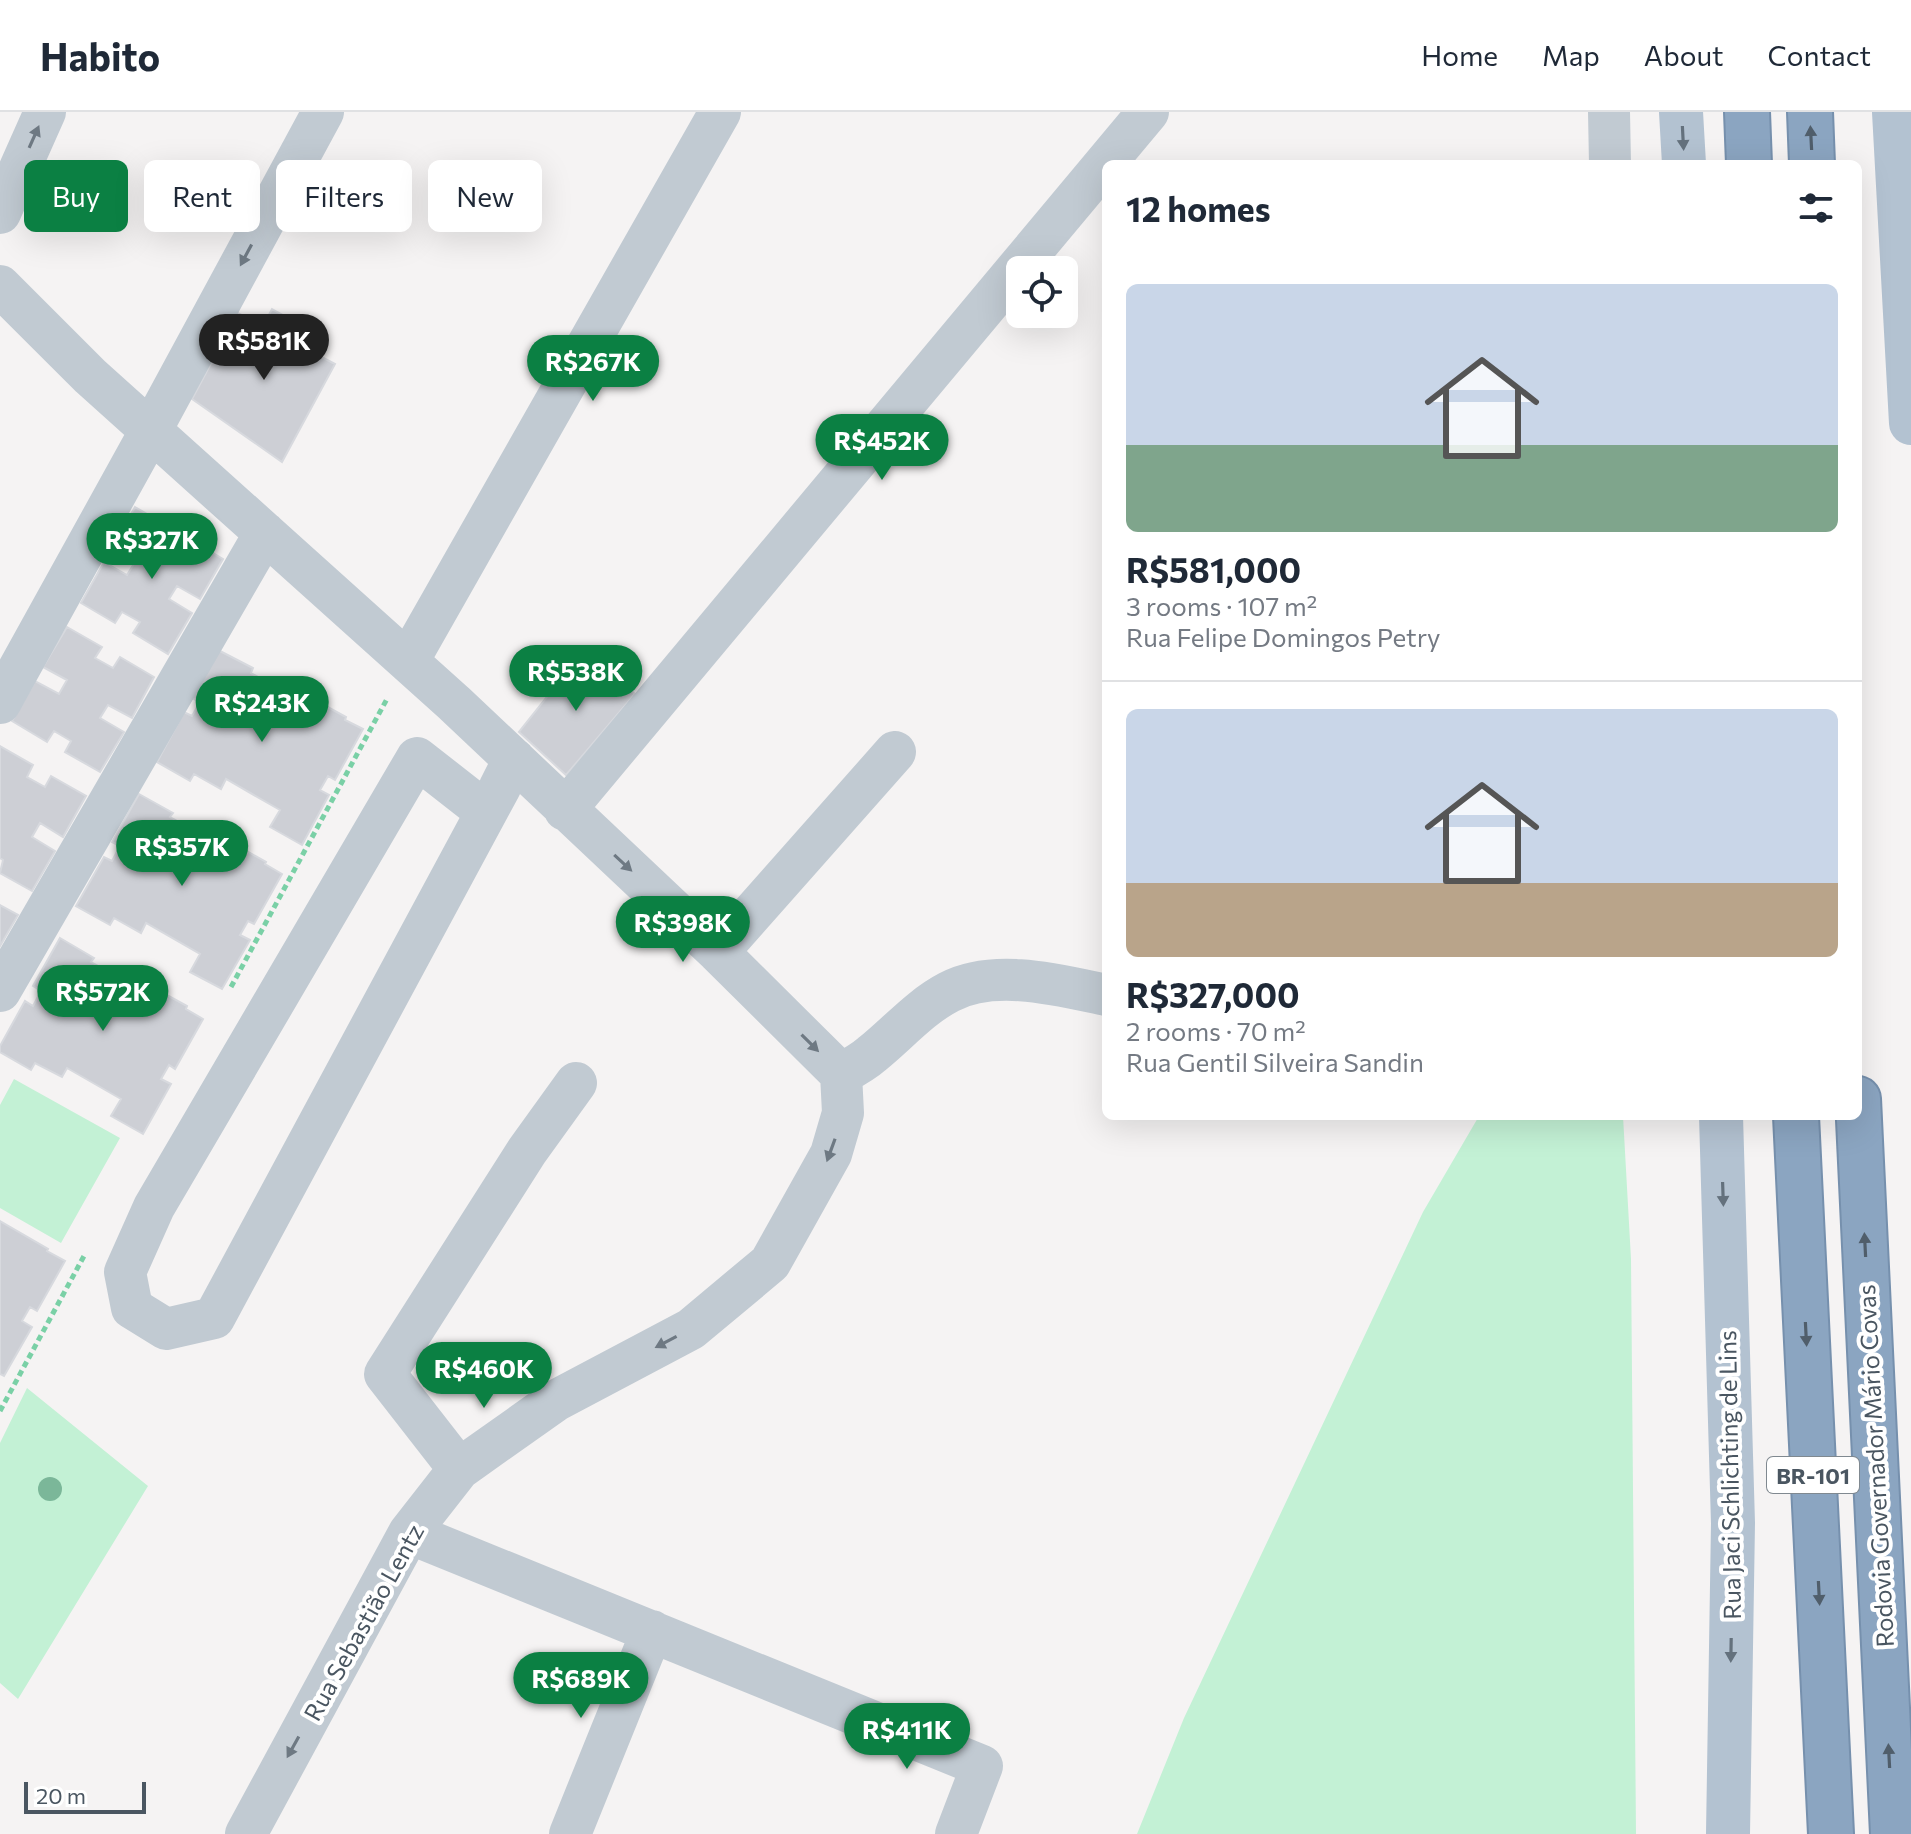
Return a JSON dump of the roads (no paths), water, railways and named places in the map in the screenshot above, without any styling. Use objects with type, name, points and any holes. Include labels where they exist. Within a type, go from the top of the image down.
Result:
[{"type":"highway","points":[[1747,112],[1749,160]]},
{"type":"highway","points":[[1810,112],[1812,160]]},
{"type":"highway","name":"BR-101","points":[[1796,1120],[1831,1834]]},
{"type":"highway","name":"Rodovia Governador Mário Covas","points":[[1859,1120],[1893,1834]]},
{"type":"main road","points":[[1681,112],[1684,160]]},
{"type":"main road","points":[[1896,118],[1911,423]]},
{"type":"main road","name":"Rua Jaci Schlichting de Lins","points":[[1721,1120],[1733,1523],[1728,1834]]},
{"type":"street","points":[[0,213],[45,112]]},
{"type":"street","points":[[0,703],[323,112]]},
{"type":"street","points":[[408,661],[720,112]]},
{"type":"street","points":[[1108,160],[1148,112]]},
{"type":"street","points":[[1609,112],[1610,160]]},
{"type":"street","points":[[565,810],[1102,167]]},
{"type":"street","points":[[0,286],[90,376],[514,759],[718,952],[841,1074],[871,1056],[950,991],[993,980],[1041,982],[1102,994]]},
{"type":"street","points":[[0,991],[265,533]]},
{"type":"street","points":[[718,952],[895,752]]},
{"type":"street","points":[[486,812],[417,758],[154,1207],[125,1272],[132,1308],[166,1329],[214,1318],[486,812],[514,759]]},
{"type":"street","name":"Rua Sebastião Lentz","points":[[246,1834],[409,1533],[459,1469],[555,1401],[691,1329],[770,1263],[831,1154],[843,1113],[841,1074]]},
{"type":"street","points":[[459,1469],[385,1374],[527,1151],[576,1083]]},
{"type":"street","points":[[409,1533],[982,1766],[956,1834]]},
{"type":"street","points":[[570,1834],[652,1631]]}]
